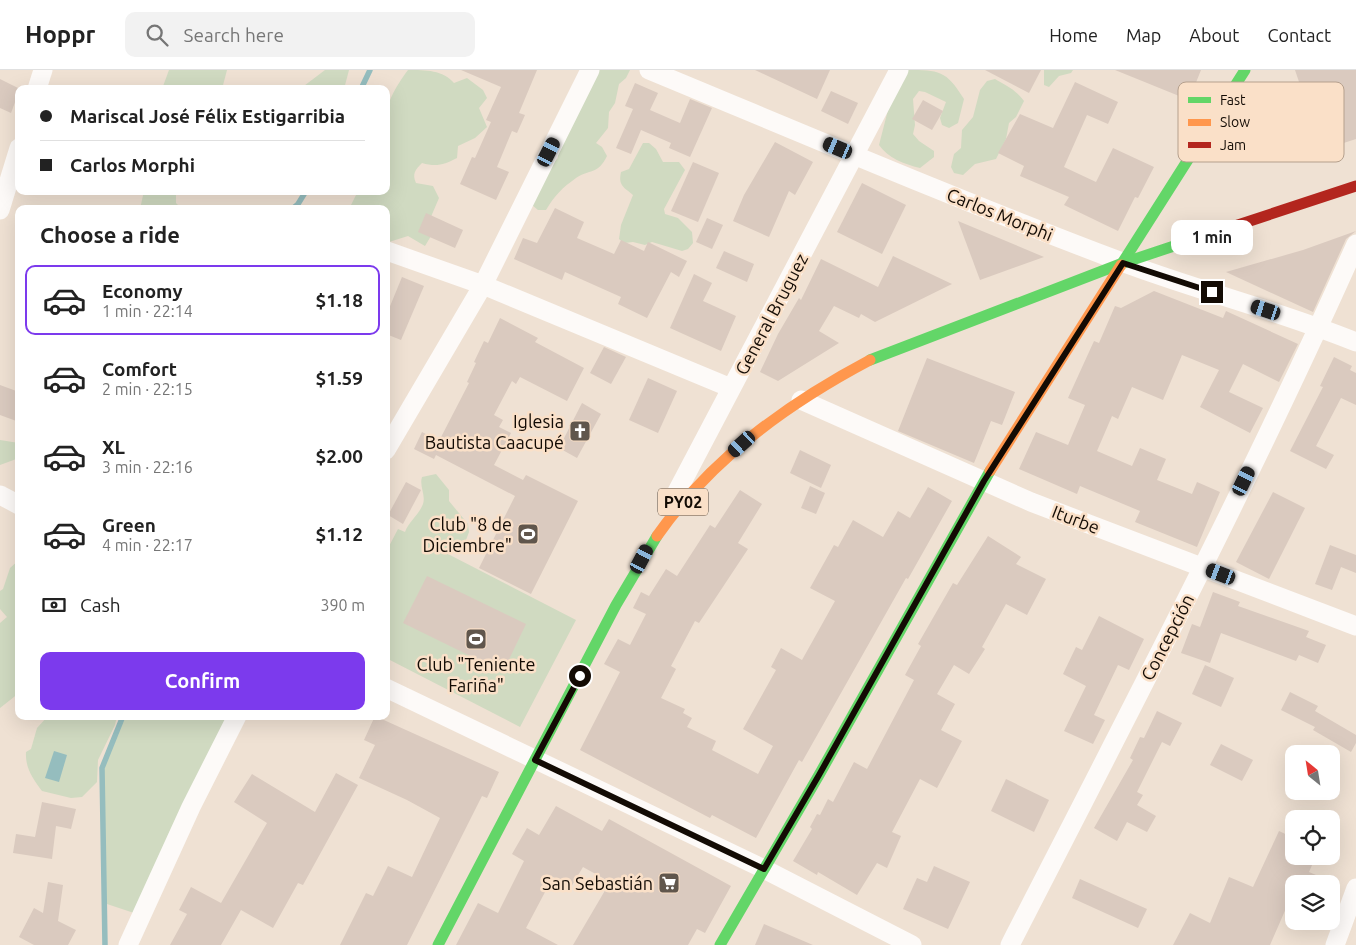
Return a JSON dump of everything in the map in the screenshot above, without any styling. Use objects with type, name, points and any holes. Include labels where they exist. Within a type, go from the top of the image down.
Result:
[{"type":"main road","points":[[1237,82],[1245,70]]},
{"type":"main road","points":[[720,945],[819,775],[984,481],[1187,162]]},
{"type":"main road","name":"PY02","points":[[438,945],[642,559],[686,499],[742,444],[801,400],[844,372],[880,354],[1123,263],[1356,186]]},
{"type":"street","points":[[38,85],[43,70]]},
{"type":"street","points":[[390,443],[483,285],[590,70]]},
{"type":"street","name":"Carlos Morphi","points":[[649,70],[687,77],[855,156],[1123,263],[1319,327],[1356,342]]},
{"type":"street","name":"General Bruguez","points":[[642,559],[899,70]]},
{"type":"street","points":[[0,210],[15,161]]},
{"type":"street","name":"Concepción","points":[[1010,945],[1203,567],[1319,327],[1356,244]]},
{"type":"street","points":[[390,252],[483,285],[731,388]]},
{"type":"street","name":"Iturbe","points":[[801,400],[1030,502],[1356,626]]},
{"type":"street","points":[[0,495],[15,502]]},
{"type":"street","points":[[390,690],[764,869],[912,945]]},
{"type":"street","points":[[128,945],[191,807],[235,720]]},
{"type":"street","points":[[1335,945],[1356,888]]},
{"type":"green space","points":[[169,70],[227,70],[223,85],[163,85]]},
{"type":"green space","points":[[325,70],[349,70],[345,85],[305,85]]},
{"type":"green space","points":[[408,70],[428,71],[445,75],[454,83],[467,78],[483,90],[487,98],[479,108],[487,127],[475,138],[458,146],[457,158],[440,165],[422,163],[415,172],[416,183],[433,186],[439,198],[430,219],[434,231],[425,246],[408,236],[390,242],[390,205],[351,205],[356,195],[390,195],[390,100]]},
{"type":"green space","points":[[598,70],[630,70],[626,78],[619,84],[615,103],[609,112],[608,128],[596,143],[602,147],[607,156],[597,169],[581,175],[563,189],[546,210],[538,210],[532,205],[548,168],[558,158],[557,151]]},
{"type":"green space","points":[[907,70],[927,70],[941,74],[952,82],[964,99],[958,123],[949,128],[942,125],[940,118],[946,102],[919,91],[913,99],[915,125],[913,134],[919,141],[934,151],[934,157],[920,168],[897,160],[887,154],[879,145],[889,106]]},
{"type":"green space","points":[[1044,70],[1073,70],[1071,73],[1059,76],[1049,87],[1044,85]]},
{"type":"green space","points":[[995,79],[1014,91],[1024,101],[1016,117],[1009,123],[1006,139],[996,159],[975,164],[963,175],[954,173],[951,167],[954,154],[961,148],[962,130],[973,117],[980,90],[987,81]]},
{"type":"green space","points":[[643,143],[649,143],[656,149],[663,162],[679,162],[685,170],[664,209],[665,214],[678,218],[692,232],[693,243],[688,249],[682,251],[652,242],[645,245],[633,242],[624,243],[619,239],[621,225],[633,195],[621,183],[621,172],[629,169]]},
{"type":"green space","points":[[143,195],[176,195],[176,203],[178,205],[141,205]]},
{"type":"green space","points":[[0,440],[15,442],[15,459],[0,465]]},
{"type":"green space","name":"Club \"Teniente Fariña\"","points":[[436,474],[449,490],[449,501],[468,524],[469,532],[466,540],[455,542],[448,554],[576,620],[520,727],[390,660],[390,544],[398,529],[405,532],[423,504],[422,477]]},
{"type":"green space","points":[[15,564],[15,696],[0,708],[0,623],[7,617],[0,609],[0,591],[3,589],[10,568]]},
{"type":"green space","points":[[44,720],[116,720],[98,760],[97,782],[82,797],[71,798],[42,791],[30,773],[26,752],[31,749],[37,728]]},
{"type":"green space","points":[[121,720],[235,720],[140,915],[104,903],[102,768]]},
{"type":"water","points":[[54,751],[67,755],[59,782],[45,778]]},
{"type":"building","points":[[461,70],[537,70],[519,113],[525,115],[517,133],[512,131],[497,167],[509,172],[496,200],[460,184],[472,157],[475,158],[491,122],[486,120],[501,87]]},
{"type":"building","points":[[755,70],[830,70],[817,99]]},
{"type":"building","points":[[985,70],[1041,70],[1029,93]]},
{"type":"building","points":[[1115,70],[1201,70],[1196,82],[1178,82],[1178,96]]},
{"type":"building","points":[[1295,70],[1356,70],[1356,139],[1344,143],[1344,82],[1299,82]]},
{"type":"building","points":[[0,79],[15,86],[15,102],[11,113],[0,108]]},
{"type":"building","points":[[1075,82],[1118,102],[1108,124],[1087,115],[1064,167],[1096,182],[1113,148],[1154,167],[1138,198],[1135,197],[1118,231],[1064,205],[1069,197],[1020,176],[1024,166],[998,153],[1020,114],[1053,128]]},
{"type":"building","points":[[635,83],[658,93],[650,110],[680,123],[690,99],[712,108],[690,157],[669,148],[671,143],[641,130],[631,154],[616,148],[633,109],[625,106]]},
{"type":"building","points":[[831,91],[858,103],[848,124],[821,111]]},
{"type":"building","points":[[923,100],[943,111],[932,130],[912,119]]},
{"type":"building","points":[[775,142],[813,162],[795,195],[789,191],[769,237],[733,221],[744,195]]},
{"type":"building","points":[[693,162],[719,173],[698,222],[671,211]]},
{"type":"building","points":[[862,183],[906,205],[882,254],[837,232]]},
{"type":"building","points":[[555,208],[584,222],[577,238],[614,254],[621,240],[644,251],[648,242],[687,261],[679,277],[671,272],[647,318],[618,304],[621,297],[565,272],[562,280],[514,259],[523,238],[537,243]]},
{"type":"building","points":[[426,213],[463,230],[455,248],[418,232]]},
{"type":"building","points":[[707,218],[723,225],[712,249],[696,242]]},
{"type":"building","points":[[958,221],[1044,257],[980,280]]},
{"type":"building","points":[[1356,231],[1346,239],[1313,312],[1226,272],[1303,250]]},
{"type":"building","points":[[724,251],[754,264],[747,282],[716,268]]},
{"type":"building","points":[[893,256],[952,284],[875,322],[861,314],[859,318],[834,306],[819,331],[839,343],[778,381],[760,372],[778,334],[799,298],[801,300],[821,259],[878,287]]},
{"type":"building","points":[[694,274],[712,283],[703,301],[736,316],[721,351],[670,328]]},
{"type":"building","points":[[402,277],[424,286],[401,340],[390,336],[390,306]]},
{"type":"building","points":[[1154,291],[1223,318],[1226,311],[1298,344],[1279,382],[1243,364],[1229,392],[1263,408],[1250,433],[1200,407],[1219,370],[1182,355],[1163,400],[1132,387],[1118,419],[1112,416],[1097,451],[1132,466],[1140,448],[1166,459],[1157,480],[1192,494],[1197,482],[1220,492],[1197,547],[1135,522],[1140,511],[1080,486],[1077,494],[1019,469],[1036,432],[1068,445],[1085,405],[1068,398],[1094,341],[1099,343],[1115,306],[1121,308]]},
{"type":"building","points":[[500,318],[538,338],[535,342],[584,368],[567,401],[520,377],[516,384],[512,381],[494,415],[503,420],[499,427],[511,433],[494,465],[523,480],[526,475],[578,501],[531,594],[479,568],[515,496],[436,455],[434,459],[414,449],[422,432],[439,441],[469,383],[467,382],[476,363],[474,362],[484,341],[488,343]]},
{"type":"building","points":[[604,347],[626,357],[611,384],[590,373]]},
{"type":"building","points":[[1334,357],[1352,366],[1350,370],[1356,373],[1356,405],[1341,398],[1316,446],[1334,455],[1326,469],[1290,451],[1323,387],[1320,386]]},
{"type":"building","points":[[927,358],[1015,392],[1002,425],[991,421],[974,463],[898,431]]},
{"type":"building","points":[[648,378],[677,391],[658,433],[629,420]]},
{"type":"building","points":[[0,385],[15,391],[15,421],[0,415]]},
{"type":"building","name":"Iglesia Bautista Caacupé","points":[[582,403],[601,414],[577,458],[559,448]]},
{"type":"building","points":[[800,450],[831,465],[821,488],[790,473]]},
{"type":"building","points":[[406,482],[421,490],[403,524],[390,516],[390,511]]},
{"type":"building","points":[[810,486],[825,493],[816,514],[801,508]]},
{"type":"building","points":[[928,487],[952,501],[908,579],[906,578],[802,762],[799,760],[756,838],[712,815],[710,818],[580,750],[620,672],[604,664],[618,639],[630,645],[646,614],[633,608],[641,592],[649,596],[666,569],[677,576],[710,525],[715,528],[740,490],[762,504],[738,543],[748,549],[699,623],[695,621],[671,666],[676,669],[661,698],[685,709],[683,713],[692,718],[687,727],[716,741],[712,750],[758,774],[773,746],[743,729],[776,670],[771,667],[781,648],[802,660],[835,601],[810,588],[834,545],[838,547],[853,520],[883,537],[898,511],[910,518]]},
{"type":"building","points":[[1273,492],[1305,508],[1269,579],[1236,562]]},
{"type":"building","points":[[988,536],[1021,557],[1016,564],[1046,579],[1027,615],[1006,604],[982,647],[985,649],[969,674],[954,665],[937,694],[955,704],[941,730],[962,741],[937,788],[920,779],[892,832],[901,836],[887,868],[877,863],[857,895],[818,872],[817,875],[793,861],[812,829],[810,827],[817,814],[820,815],[828,799],[833,802],[854,762],[867,769],[914,680],[905,675],[921,646],[918,644],[953,583],[957,585]]},
{"type":"building","points":[[1330,545],[1356,555],[1356,573],[1341,567],[1332,590],[1315,584]]},
{"type":"building","points":[[427,576],[526,624],[503,672],[403,623]]},
{"type":"building","points":[[1213,592],[1240,602],[1238,606],[1309,631],[1306,637],[1326,645],[1318,663],[1299,655],[1296,661],[1221,633],[1210,663],[1181,653],[1192,624],[1200,627]]},
{"type":"building","points":[[1099,616],[1144,639],[1129,670],[1118,665],[1094,715],[1105,720],[1093,744],[1064,731],[1086,686],[1063,674],[1076,647],[1082,650]]},
{"type":"building","points":[[1205,665],[1234,678],[1221,707],[1192,694]]},
{"type":"building","points":[[1290,692],[1318,706],[1315,711],[1356,735],[1356,743],[1351,752],[1313,730],[1315,727],[1281,710]]},
{"type":"building","points":[[1157,711],[1182,723],[1170,746],[1162,742],[1137,792],[1143,795],[1137,805],[1156,816],[1147,832],[1127,822],[1117,841],[1094,828],[1133,760],[1130,758],[1140,737],[1144,738]]},
{"type":"building","points":[[373,720],[384,720],[499,772],[487,798],[482,796],[407,945],[340,945],[366,893],[373,896],[388,866],[412,877],[440,818],[407,800],[359,778],[375,745],[364,740]]},
{"type":"building","points":[[1221,744],[1253,760],[1242,781],[1210,765]]},
{"type":"building","points":[[336,773],[358,785],[303,885],[298,883],[273,928],[241,910],[221,945],[170,945],[187,914],[179,910],[191,887],[221,903],[267,823],[234,802],[252,774],[315,812]]},
{"type":"building","points":[[1006,779],[1049,800],[1034,832],[991,811]]},
{"type":"building","points":[[42,802],[76,809],[71,829],[56,826],[52,859],[13,853],[16,834],[35,837]]},
{"type":"building","points":[[556,806],[602,831],[609,819],[731,886],[705,933],[697,929],[688,945],[573,945],[610,882],[583,867],[571,887],[553,877],[526,928],[558,945],[456,945],[478,903],[498,913],[524,861],[512,854],[527,828],[539,835]]},
{"type":"building","points":[[1279,831],[1285,834],[1285,865],[1312,865],[1309,872],[1316,875],[1285,875],[1285,911],[1270,945],[1173,945],[1190,913],[1210,923],[1229,877],[1253,887]]},
{"type":"building","points":[[934,866],[970,882],[948,929],[903,909],[917,878],[927,882]]},
{"type":"building","points":[[1080,879],[1147,909],[1138,928],[1072,898]]},
{"type":"building","points":[[48,882],[63,885],[58,921],[76,930],[68,945],[34,945],[19,937],[34,908],[43,913]]},
{"type":"building","points":[[764,924],[813,945],[755,945]]},
{"type":"waterway","points":[[363,85],[370,70]]},
{"type":"waterway","points":[[297,205],[304,195]]},
{"type":"waterway","points":[[105,945],[102,768],[121,720]]},
{"type":"traffic: fast","points":[[1237,82],[1245,70]]},
{"type":"traffic: fast","points":[[1121,265],[1186,162]]},
{"type":"traffic: fast","points":[[870,360],[1123,263],[1186,242]]},
{"type":"traffic: fast","points":[[720,945],[819,775],[990,471]]},
{"type":"traffic: fast","points":[[438,945],[616,605],[657,536]]},
{"type":"traffic: slow","points":[[990,471],[1121,265]]},
{"type":"traffic: slow","points":[[657,536],[678,508],[726,458],[780,415],[809,395],[870,360]]},
{"type":"traffic: jam","points":[[1186,242],[1356,186]]},
{"type":"place","name":"Iglesia Bautista Caacupé","points":[[580,431]]},
{"type":"place","name":"Club \"8 de Diciembre\"","points":[[528,534]]},
{"type":"place","name":"Club \"Teniente Fariña\"","points":[[476,639]]},
{"type":"place","name":"San Sebastián","points":[[669,883]]},
{"type":"route","points":[[580,676],[535,760],[764,869],[984,481],[1123,263],[1212,292]]}]
